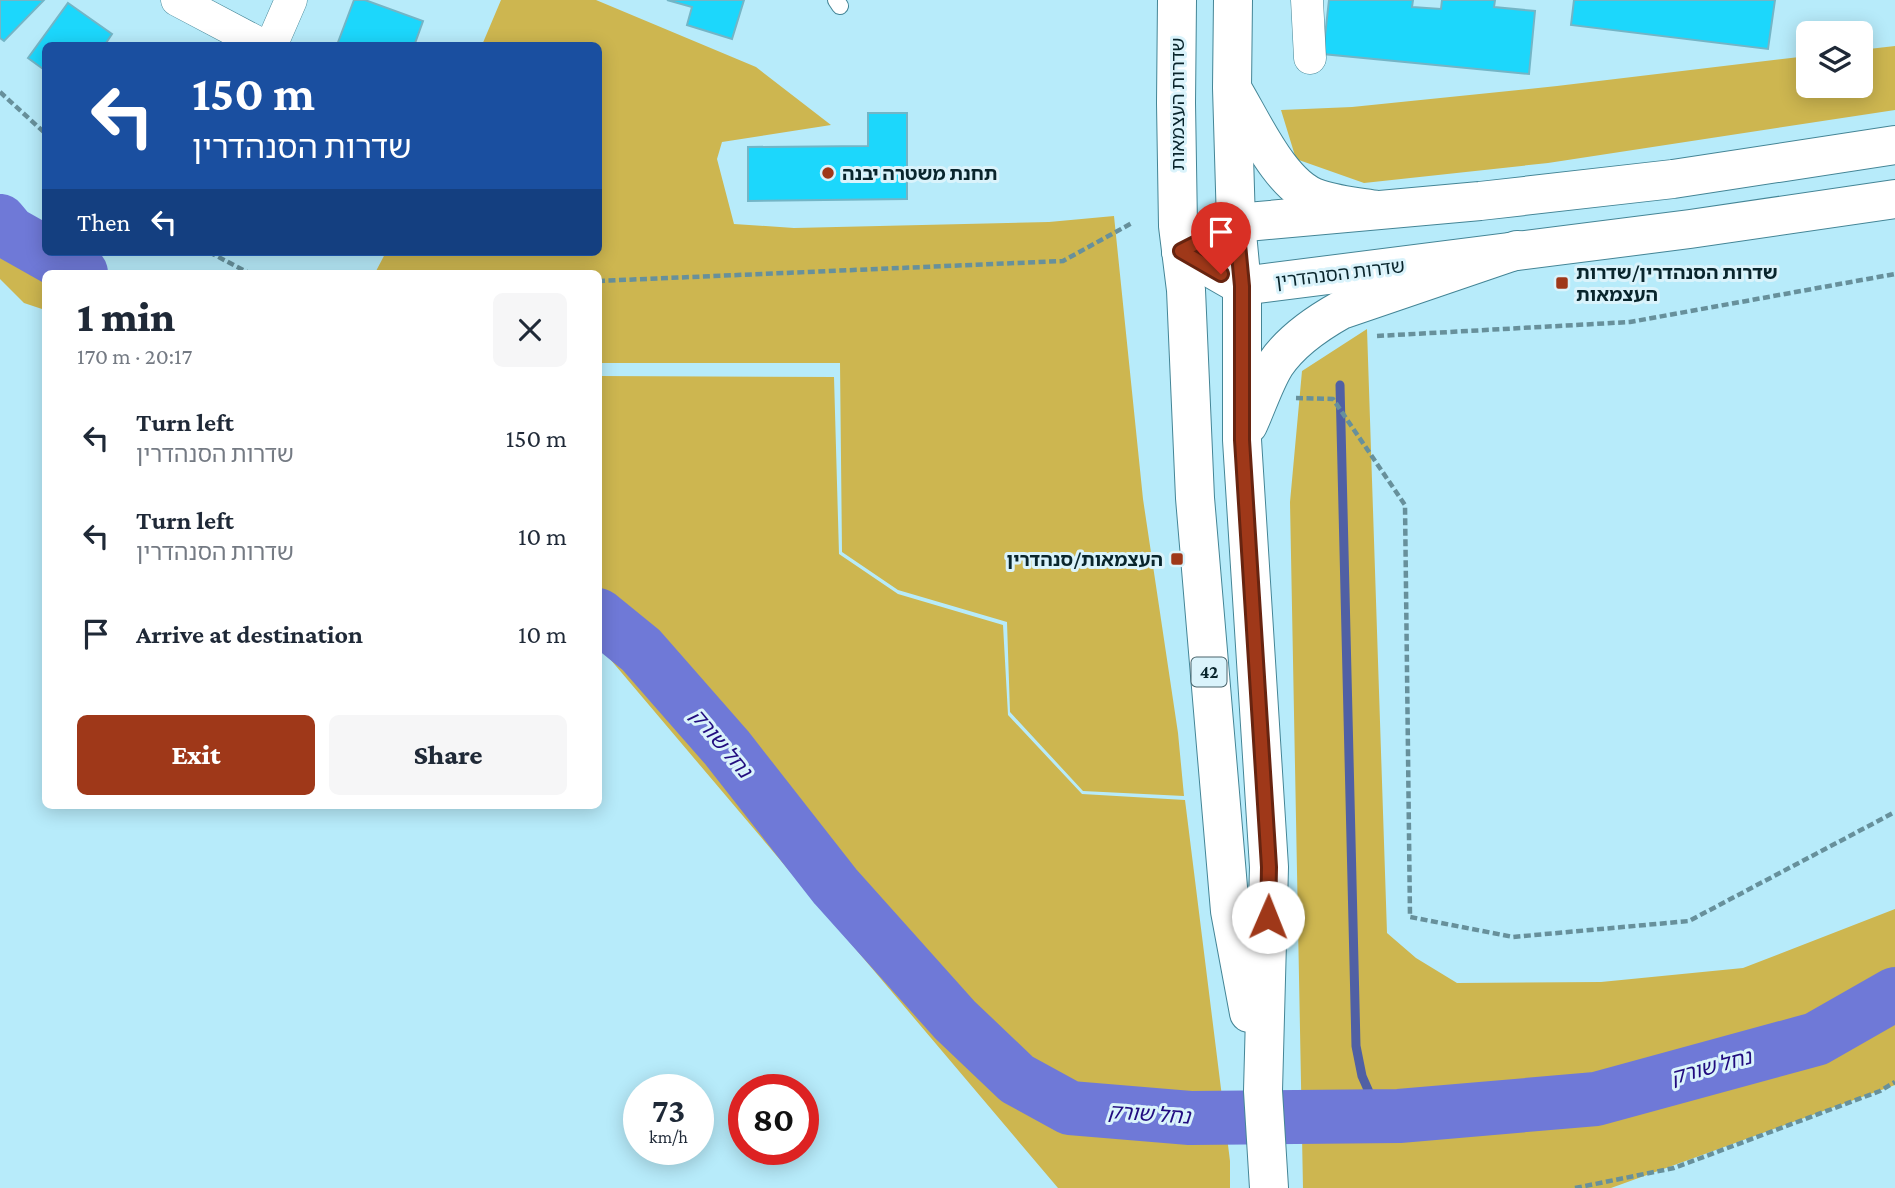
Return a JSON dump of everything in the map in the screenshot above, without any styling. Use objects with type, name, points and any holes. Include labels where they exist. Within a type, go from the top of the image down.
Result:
[{"type":"main road","name":"שדרות העצמאות","points":[[1177,0],[1176,116],[1181,251]]},
{"type":"main road","name":"42","points":[[1233,0],[1232,88],[1236,223],[1242,286],[1242,440],[1269,867],[1263,1091],[1269,1188]]},
{"type":"main road","points":[[1232,88],[1271,158],[1293,183],[1316,199],[1377,210]]},
{"type":"main road","points":[[1181,251],[1236,223],[1673,179],[1895,145]]},
{"type":"main road","name":"שדרות הסנהדרין","points":[[1242,286],[1690,229],[1895,199]]},
{"type":"main road","points":[[1242,440],[1275,366],[1296,341],[1319,323],[1341,310],[1517,250]]},
{"type":"main road","points":[[1181,251],[1242,286]]},
{"type":"main road","name":"42","points":[[1181,251],[1186,290],[1195,498],[1230,911],[1263,1091]]},
{"type":"street","points":[[177,0],[256,42]]},
{"type":"street","points":[[273,42],[291,0]]},
{"type":"street","points":[[1307,0],[1310,58]]},
{"type":"path","points":[[0,92],[42,130]]},
{"type":"path","points":[[602,281],[1063,261],[1132,223]]},
{"type":"path","points":[[217,256],[243,270]]},
{"type":"path","points":[[1366,337],[1630,322],[1895,275]]},
{"type":"path","points":[[1260,398],[1333,399],[1405,505],[1410,917],[1513,937],[1689,921],[1895,812]]},
{"type":"path","points":[[1575,1188],[1674,1168],[1880,1091],[1895,1082]]},
{"type":"shaded area","points":[[501,0],[596,0],[756,67],[831,125],[722,142],[717,159],[734,224],[794,228],[1049,222],[1114,216],[1143,499],[1178,733],[1184,796],[1083,791],[1010,712],[1007,622],[898,590],[842,552],[840,363],[602,363],[602,270],[377,270],[384,256],[602,256],[602,42],[483,42]]},
{"type":"shaded area","points":[[1895,46],[1895,110],[1548,163],[1364,183],[1296,159],[1281,110],[1352,107],[1796,57],[1796,98],[1873,98],[1873,49]]},
{"type":"shaded area","points":[[0,212],[46,270],[42,270],[42,309],[24,303],[0,279]]},
{"type":"shaded area","points":[[1367,329],[1387,933],[1416,958],[1457,983],[1601,982],[1743,968],[1895,909],[1895,1085],[1611,1188],[1303,1188],[1290,502],[1302,371]]},
{"type":"shaded area","points":[[602,376],[834,377],[839,554],[898,594],[1003,625],[1008,715],[1082,794],[1185,800],[1230,1161],[1230,1188],[1058,1188],[602,650]]},
{"type":"building","points":[[0,0],[44,0],[4,41],[0,38]]},
{"type":"building","points":[[354,0],[365,0],[423,21],[415,42],[338,42]]},
{"type":"building","points":[[667,0],[744,0],[732,39],[687,25],[692,7]]},
{"type":"building","points":[[1329,0],[1413,0],[1412,7],[1441,9],[1442,0],[1495,0],[1494,7],[1535,11],[1529,74],[1323,54]]},
{"type":"building","points":[[1574,0],[1775,0],[1768,49],[1571,25]]},
{"type":"building","points":[[68,3],[112,34],[107,42],[42,42],[42,68],[28,58]]},
{"type":"building","name":"תחנת משטרה יבנה","points":[[868,113],[907,113],[907,199],[748,201],[748,147],[868,146]]},
{"type":"waterway","name":"נחל שורק","points":[[0,221],[10,233],[42,251]]},
{"type":"waterway","name":"נחל שורק","points":[[51,256],[76,270]]},
{"type":"waterway","points":[[1340,385],[1356,1046],[1362,1076],[1373,1101],[1399,1116]]},
{"type":"waterway","name":"נחל שורק","points":[[602,618],[641,650],[727,748],[835,886],[955,1020],[1017,1079],[1070,1108],[1190,1118],[1399,1116],[1596,1099],[1816,1039],[1895,994]]},
{"type":"place","name":"תחנת משטרה יבנה","points":[[828,173]]},
{"type":"place","name":"שדרות הסנהדרין/שדרות העצמאות","points":[[1562,283]]},
{"type":"place","name":"העצמאות/סנהדרין","points":[[1177,559]]},
{"type":"route","points":[[1221,274],[1181,251],[1236,223],[1242,286],[1242,440],[1269,867],[1268,917]]}]
